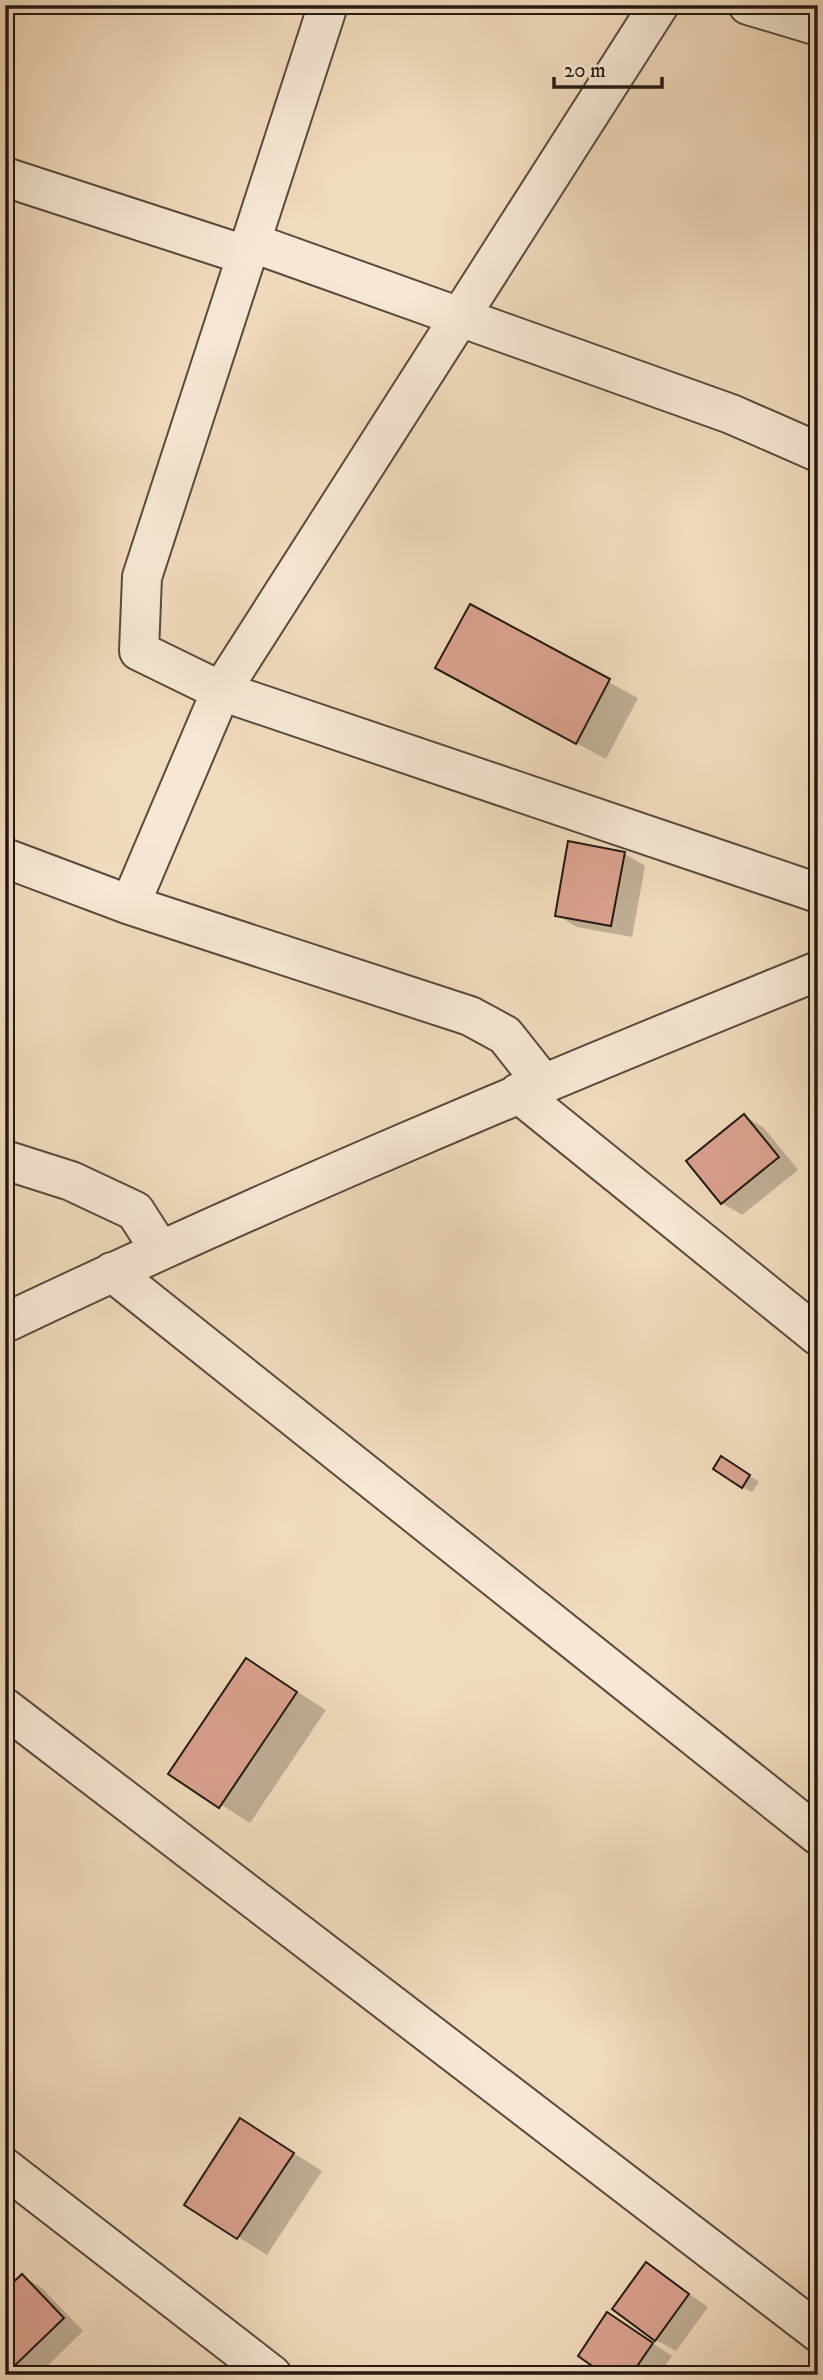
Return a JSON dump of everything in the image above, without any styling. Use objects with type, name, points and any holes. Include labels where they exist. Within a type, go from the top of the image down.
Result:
[{"type":"street","points":[[328,5],[142,577],[139,651],[221,691],[818,893]]},
{"type":"street","points":[[130,905],[221,691],[659,5]]},
{"type":"street","points":[[748,5],[818,26]]},
{"type":"street","points":[[5,177],[247,248],[459,316],[731,414],[818,452]]},
{"type":"street","points":[[5,858],[130,905],[470,1016],[505,1035],[530,1088],[818,1336]]},
{"type":"street","points":[[5,1323],[160,1250],[530,1088],[818,971]]},
{"type":"street","points":[[5,1160],[71,1181],[135,1211],[160,1250]]},
{"type":"street","points":[[112,1272],[818,1835]]},
{"type":"street","points":[[5,1708],[818,2332]]},
{"type":"street","points":[[5,2168],[272,2375]]},
{"type":"building","points":[[470,604],[610,679],[576,744],[435,668]]},
{"type":"building","points":[[568,841],[625,852],[611,926],[555,916]]},
{"type":"building","points":[[744,1114],[779,1157],[721,1204],[686,1161]]},
{"type":"building","points":[[721,1456],[750,1475],[742,1488],[713,1469]]},
{"type":"building","points":[[246,1658],[297,1692],[219,1808],[168,1774]]},
{"type":"building","points":[[240,2118],[294,2153],[237,2239],[184,2205]]},
{"type":"building","points":[[646,2262],[689,2294],[655,2341],[612,2309]]},
{"type":"building","points":[[22,2274],[64,2318],[5,2375],[5,2290]]},
{"type":"building","points":[[607,2312],[653,2343],[631,2375],[605,2375],[578,2356]]}]
